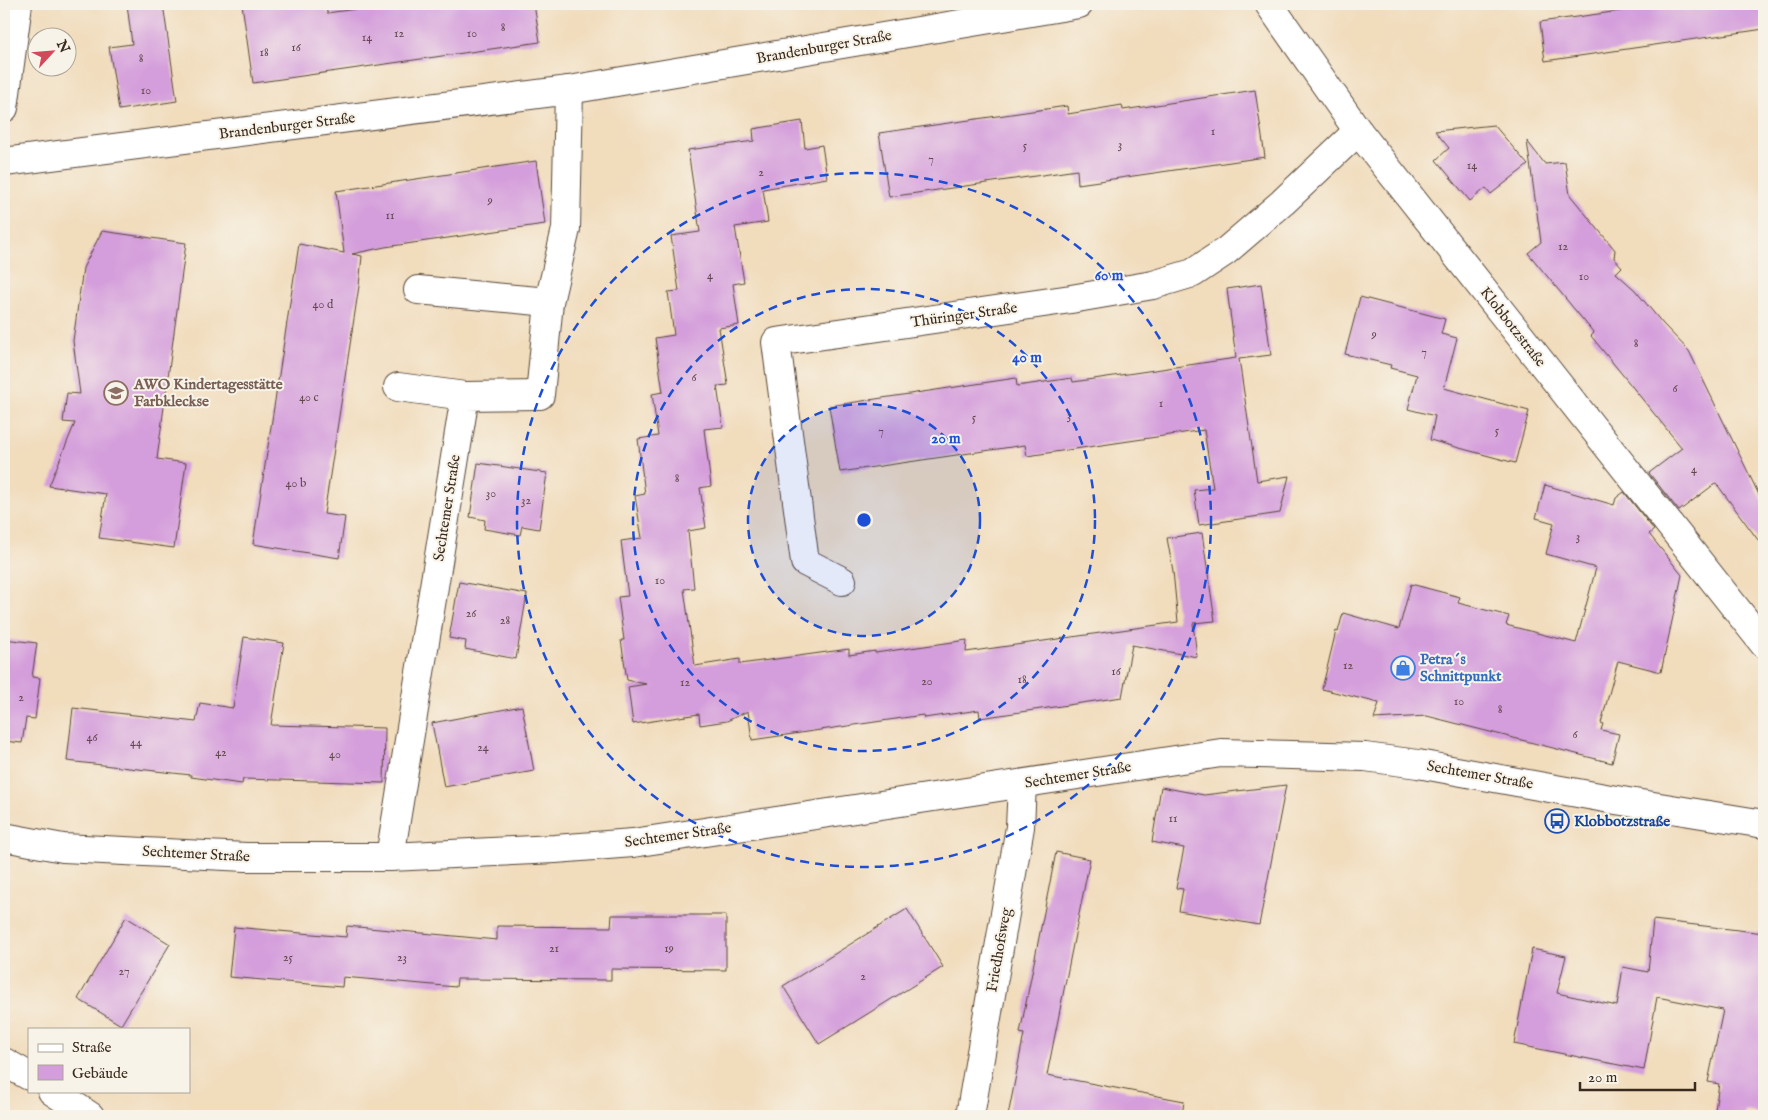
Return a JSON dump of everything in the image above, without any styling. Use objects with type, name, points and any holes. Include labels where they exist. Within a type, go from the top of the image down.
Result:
[{"type":"street","points":[[4,108],[18,4]]},
{"type":"street","name":"Brandenburger Straße","points":[[4,162],[570,90],[1079,4]]},
{"type":"street","name":"Klobbotzstraße","points":[[1269,4],[1358,131],[1764,644]]},
{"type":"street","points":[[398,387],[465,396],[540,395],[548,302],[566,229],[570,90]]},
{"type":"street","name":"Thüringer Straße","points":[[842,581],[805,562],[776,342],[1071,300],[1152,285],[1193,273],[1226,251],[1283,202],[1358,131]]},
{"type":"street","points":[[418,290],[548,302]]},
{"type":"street","name":"Sechtemer Straße","points":[[390,857],[465,396]]},
{"type":"street","name":"Sechtemer Straße","points":[[4,837],[63,848],[246,857],[390,857],[555,849],[633,843],[1221,753],[1366,757],[1764,824]]},
{"type":"street","name":"Friedhofsweg","points":[[970,1116],[1020,827],[1022,784]]},
{"type":"street","points":[[4,1062],[28,1075]]},
{"type":"street","points":[[54,1092],[90,1116]]},
{"type":"building","points":[[127,4],[163,4],[177,101],[119,110],[109,47],[132,44]]},
{"type":"building","points":[[242,4],[326,4],[327,13],[392,4],[534,4],[540,42],[253,83]]},
{"type":"building","points":[[1671,4],[1764,4],[1764,29],[1545,61],[1540,22]]},
{"type":"building","points":[[1255,90],[1265,157],[1078,184],[1077,170],[889,197],[879,133],[1067,106],[1068,114],[1122,105],[1123,110]]},
{"type":"building","points":[[802,121],[805,148],[822,145],[827,178],[763,189],[768,222],[735,227],[744,282],[733,284],[739,325],[719,328],[728,385],[717,386],[723,427],[704,429],[711,486],[700,488],[706,528],[688,531],[694,588],[684,589],[695,666],[740,659],[740,664],[849,649],[849,655],[875,651],[875,653],[967,640],[966,652],[1178,622],[1173,571],[1167,538],[1202,533],[1215,621],[1193,623],[1197,657],[1132,645],[1122,697],[980,718],[979,710],[924,718],[923,715],[752,740],[748,711],[727,721],[700,725],[699,714],[633,724],[628,687],[646,684],[627,680],[621,640],[624,640],[618,597],[628,596],[621,541],[642,538],[635,496],[645,494],[638,439],[658,436],[652,394],[663,392],[655,338],[674,335],[668,292],[679,291],[671,236],[700,232],[688,150],[754,141],[753,129]]},
{"type":"building","points":[[1494,125],[1528,165],[1491,194],[1486,188],[1470,201],[1436,160],[1449,148],[1435,131]]},
{"type":"building","points":[[1527,141],[1545,164],[1565,162],[1570,195],[1615,250],[1614,258],[1622,267],[1616,273],[1635,290],[1663,324],[1689,351],[1764,505],[1764,548],[1716,483],[1679,511],[1649,473],[1682,448],[1591,336],[1594,333],[1528,253],[1541,242]]},
{"type":"building","points":[[536,161],[545,224],[385,247],[352,254],[362,256],[359,286],[324,514],[345,517],[339,558],[253,544],[299,244],[344,253],[336,191]]},
{"type":"building","points":[[102,231],[186,243],[157,459],[186,463],[174,548],[99,538],[106,494],[49,486],[75,423],[63,422],[67,393],[80,394],[73,341],[83,268]]},
{"type":"building","points":[[1261,284],[1271,355],[1239,359],[1257,481],[1289,476],[1280,513],[1199,525],[1194,490],[1213,488],[1204,430],[1027,456],[1025,445],[840,472],[829,406],[1016,378],[1017,386],[1072,378],[1073,382],[1236,358],[1227,289]]},
{"type":"building","points":[[1360,297],[1445,319],[1441,334],[1457,338],[1444,388],[1529,411],[1515,463],[1430,440],[1435,416],[1408,409],[1417,375],[1390,368],[1391,365],[1345,354]]},
{"type":"building","points":[[478,463],[547,473],[539,529],[522,526],[520,535],[484,529],[485,520],[470,517]]},
{"type":"building","points":[[1545,485],[1614,505],[1616,498],[1624,492],[1654,530],[1649,534],[1682,575],[1661,672],[1618,661],[1601,723],[1603,724],[1601,730],[1619,734],[1612,763],[1427,716],[1374,719],[1379,703],[1322,689],[1336,631],[1338,632],[1343,613],[1399,629],[1411,584],[1460,597],[1458,603],[1509,616],[1506,625],[1576,643],[1596,568],[1546,554],[1554,523],[1536,518]]},
{"type":"building","points":[[459,582],[527,594],[516,659],[465,649],[466,641],[449,638]]},
{"type":"building","points":[[244,637],[284,643],[271,725],[385,728],[384,783],[243,779],[242,784],[191,777],[191,775],[67,761],[73,708],[196,722],[200,703],[233,708]]},
{"type":"building","points":[[4,639],[37,643],[32,677],[40,678],[35,719],[26,718],[22,743],[4,741]]},
{"type":"building","points":[[522,706],[534,771],[444,787],[432,723]]},
{"type":"building","points":[[1286,785],[1259,925],[1179,911],[1183,889],[1176,888],[1184,848],[1152,842],[1161,787],[1204,795]]},
{"type":"building","points":[[1056,852],[1090,859],[1047,1075],[1184,1101],[1182,1116],[1008,1116],[1024,1034],[1020,1033]]},
{"type":"building","points":[[907,909],[943,967],[819,1044],[783,986]]},
{"type":"building","points":[[612,915],[726,915],[726,970],[611,969],[611,980],[457,979],[456,987],[343,977],[342,987],[229,977],[234,927],[346,937],[347,926],[497,940],[497,926],[611,927]]},
{"type":"building","points":[[126,917],[170,944],[121,1025],[78,999]]},
{"type":"building","points":[[1653,920],[1764,933],[1764,1114],[1745,1111],[1744,1116],[1714,1116],[1719,1084],[1708,1082],[1723,1010],[1657,997],[1644,1070],[1514,1044],[1532,949],[1566,956],[1557,993],[1617,1006],[1623,967],[1648,972]]},
{"type":"place","name":"AWO Kindertagesstätte Farbkleckse","points":[[116,393]]},
{"type":"place","name":"Petra´s Schnittpunkt","points":[[1403,668]]},
{"type":"place","name":"Klobbotzstraße","points":[[1557,821]]}]
